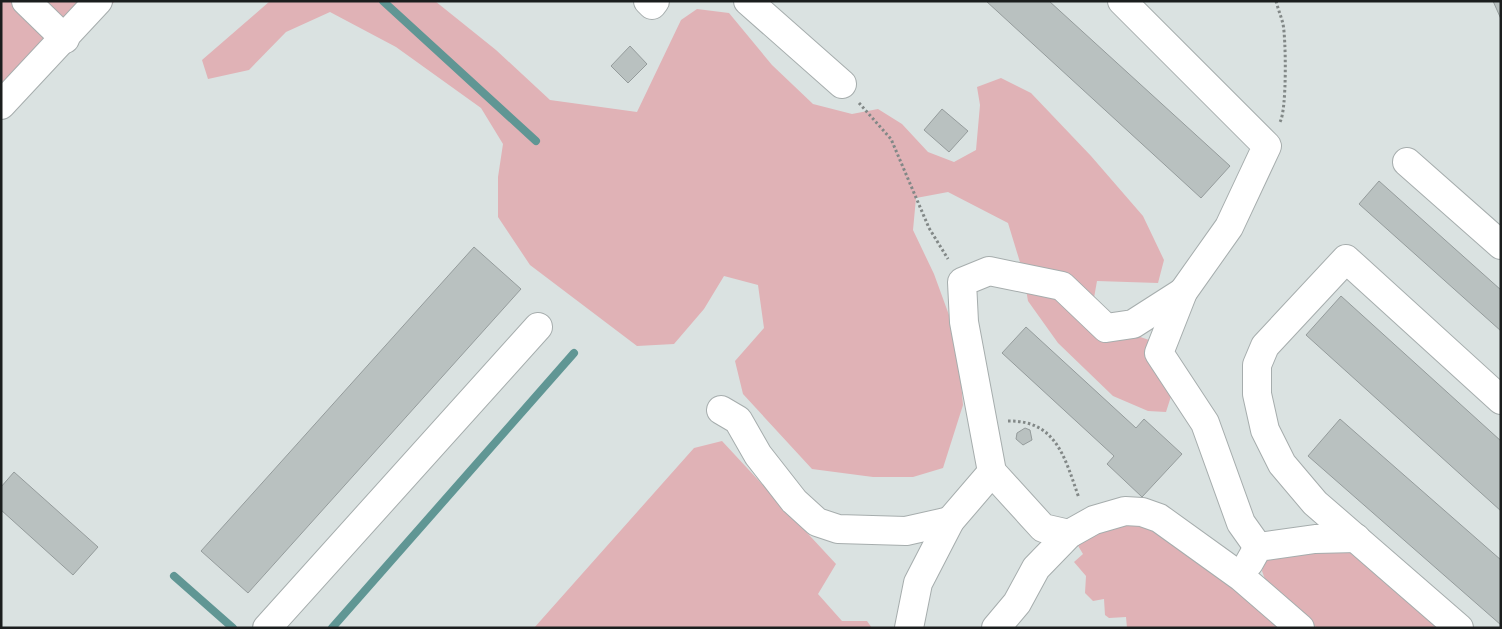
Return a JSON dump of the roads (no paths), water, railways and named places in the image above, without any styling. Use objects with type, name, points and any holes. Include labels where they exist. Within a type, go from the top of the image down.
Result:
[{"type":"lane","points":[[26,1],[65,38]]},
{"type":"lane","points":[[1,105],[98,1]]},
{"type":"lane","points":[[648,1],[652,4],[655,1]]},
{"type":"lane","points":[[748,1],[842,84]]},
{"type":"lane","points":[[1122,1],[1267,146],[1229,227],[1183,292],[1159,353],[1204,423],[1241,523],[1258,547]]},
{"type":"lane","points":[[1407,162],[1501,245]]},
{"type":"lane","points":[[1459,628],[1315,503],[1282,464],[1265,430],[1257,394],[1257,365],[1265,346],[1346,259],[1501,400]]},
{"type":"lane","points":[[1069,534],[1043,528],[992,472],[964,322],[962,282],[989,271],[1062,286],[1106,328],[1133,324],[1183,292]]},
{"type":"lane","points":[[267,628],[538,327]]},
{"type":"lane","points":[[721,410],[738,420],[758,455],[794,502],[817,522],[838,529],[906,531],[950,521]]},
{"type":"lane","points":[[909,628],[918,583],[950,521],[992,472]]},
{"type":"lane","points":[[996,628],[1017,604],[1036,568],[1069,534],[1094,520],[1125,511],[1142,512],[1159,518],[1241,577],[1300,628]]},
{"type":"lane","points":[[1258,547],[1315,539],[1356,538]]},
{"type":"lane","points":[[1241,577],[1258,547]]},
{"type":"waterway","points":[[383,1],[536,141]]},
{"type":"waterway","points":[[332,628],[574,353]]},
{"type":"waterway","points":[[174,576],[233,628]]}]
